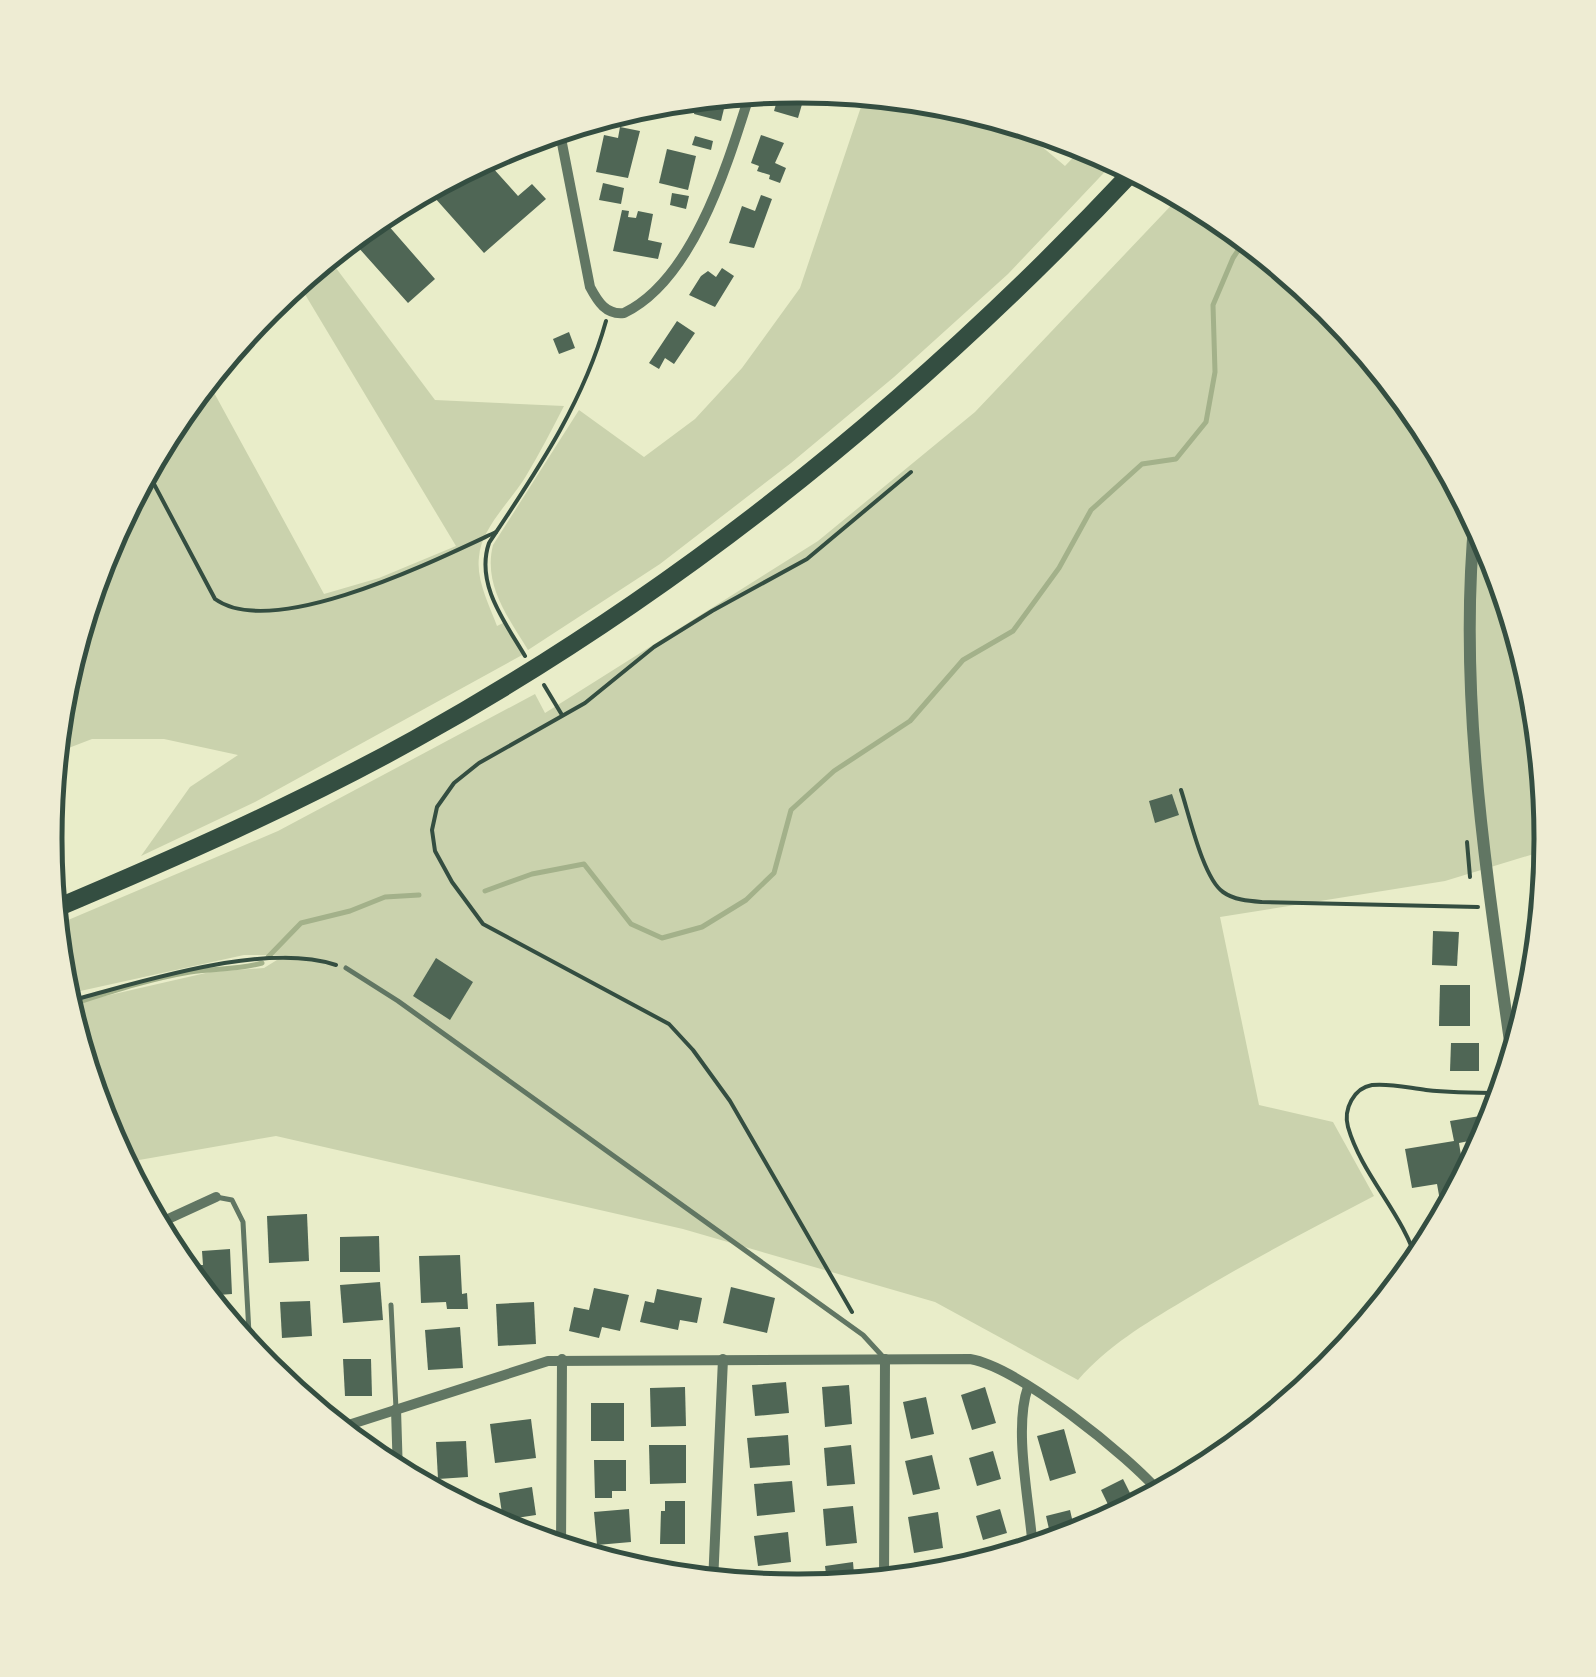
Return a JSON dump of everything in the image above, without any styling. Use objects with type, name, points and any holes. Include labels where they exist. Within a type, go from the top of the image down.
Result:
[{"type":"main road","points":[[66,904],[197,848],[402,746],[657,588],[788,490],[898,400],[1012,295],[1124,179]]},
{"type":"street","points":[[562,142],[590,287],[608,312],[624,313],[640,304],[669,273],[696,236],[746,105]]},
{"type":"street","points":[[1473,547],[1468,640],[1476,757],[1508,1027]]},
{"type":"street","points":[[169,1219],[216,1197]]},
{"type":"street","points":[[561,1535],[562,1359]]},
{"type":"street","points":[[352,1424],[532,1364],[562,1359],[980,1360],[1000,1369],[1112,1446],[1151,1483]]},
{"type":"street","points":[[715,1569],[723,1359]]},
{"type":"street","points":[[884,1569],[885,1359]]},
{"type":"street","points":[[1028,1388],[1022,1427],[1032,1536]]},
{"type":"street","points":[[396,1409],[397,1455]]},
{"type":"lane","points":[[346,968],[398,1000],[863,1335],[885,1359]]},
{"type":"lane","points":[[216,1197],[232,1200],[244,1222],[249,1327]]},
{"type":"lane","points":[[391,1304],[396,1409]]},
{"type":"path","points":[[505,622],[484,567],[489,543],[563,428],[592,364],[608,312]]},
{"type":"path","points":[[863,1335],[748,1129],[693,1050],[669,1024],[483,924],[452,882],[436,852],[432,830],[437,807],[454,783],[479,763],[585,703],[654,647],[807,559],[911,472]]},
{"type":"path","points":[[154,484],[214,598],[226,607],[250,612],[299,606],[373,586],[496,532]]},
{"type":"path","points":[[556,704],[562,716]]},
{"type":"path","points":[[1181,790],[1212,879],[1232,897],[1421,908],[1493,906]]},
{"type":"path","points":[[81,998],[218,964],[292,958],[346,968]]},
{"type":"path","points":[[1411,1246],[1354,1141],[1346,1120],[1350,1102],[1362,1088],[1374,1085],[1488,1092]]},
{"type":"green space","points":[[861,106],[988,128],[1038,144],[1065,166],[1074,157],[1106,171],[1008,274],[791,463],[660,564],[528,650],[494,587],[493,545],[579,410],[644,457],[695,419],[742,368],[800,288]]},
{"type":"green space","points":[[1171,205],[1246,255],[1318,318],[1382,391],[1410,430],[1458,513],[1494,602],[1519,695],[1532,790],[1533,854],[1445,881],[1220,917],[1259,1105],[1333,1122],[1374,1196],[1154,1319],[1114,1346],[1078,1380],[935,1302],[683,1229],[276,1136],[136,1160],[102,1075],[82,1001],[210,972],[264,968],[285,955],[244,955],[79,991],[67,920],[278,831],[535,694],[545,713],[818,541],[975,412]]},
{"type":"green space","points":[[335,267],[435,400],[564,406],[526,476],[491,525],[479,557],[481,583],[497,626],[505,622],[524,654],[255,802],[141,856],[190,787],[238,755],[164,739],[92,739],[68,748],[69,742],[88,648],[118,557],[161,471],[213,392],[324,594],[379,578],[456,546],[305,294]]},
{"type":"building","points":[[802,103],[798,118],[774,111],[776,104]]},
{"type":"building","points":[[724,107],[721,121],[694,114],[695,110]]},
{"type":"building","points":[[620,127],[640,131],[628,178],[596,172],[604,135],[618,138]]},
{"type":"building","points":[[761,135],[784,143],[775,163],[786,168],[780,183],[757,171],[759,166],[751,163]]},
{"type":"building","points":[[695,136],[713,141],[711,150],[692,145]]},
{"type":"building","points":[[667,149],[696,156],[688,190],[659,183]]},
{"type":"building","points":[[494,169],[518,196],[532,184],[546,199],[484,253],[436,199]]},
{"type":"building","points":[[603,183],[624,188],[621,204],[599,200]]},
{"type":"building","points":[[672,193],[689,196],[686,209],[670,205]]},
{"type":"building","points":[[761,195],[772,199],[754,248],[729,243],[742,206],[755,211]]},
{"type":"building","points":[[622,210],[629,211],[628,217],[636,218],[638,211],[653,214],[648,240],[662,243],[658,259],[613,251]]},
{"type":"building","points":[[389,227],[435,279],[408,303],[359,248]]},
{"type":"building","points":[[722,268],[734,276],[715,307],[689,295],[701,276],[708,271],[716,277]]},
{"type":"building","points":[[677,321],[695,333],[674,364],[665,358],[659,369],[649,363]]},
{"type":"building","points":[[569,332],[575,348],[559,354],[553,339]]},
{"type":"building","points":[[1172,794],[1179,815],[1155,823],[1149,801]]},
{"type":"building","points":[[1433,931],[1459,932],[1457,966],[1432,965]]},
{"type":"building","points":[[436,958],[473,982],[450,1020],[413,996]]},
{"type":"building","points":[[1440,985],[1470,985],[1470,1026],[1439,1026]]},
{"type":"building","points":[[1451,1043],[1479,1043],[1479,1071],[1450,1071]]},
{"type":"building","points":[[1479,1116],[1468,1141],[1459,1143],[1461,1157],[1439,1198],[1437,1184],[1412,1188],[1405,1149],[1454,1141],[1450,1121]]},
{"type":"building","points":[[307,1214],[309,1261],[269,1263],[267,1216]]},
{"type":"building","points":[[379,1236],[380,1272],[340,1272],[340,1237]]},
{"type":"building","points":[[230,1249],[232,1294],[221,1295],[199,1265],[203,1265],[202,1251]]},
{"type":"building","points":[[460,1255],[462,1294],[467,1293],[468,1309],[447,1309],[446,1302],[421,1303],[419,1256]]},
{"type":"building","points":[[380,1282],[383,1320],[343,1323],[340,1285]]},
{"type":"building","points":[[731,1287],[775,1298],[767,1333],[723,1323]]},
{"type":"building","points":[[594,1288],[629,1295],[620,1331],[602,1327],[599,1338],[569,1331],[574,1307],[589,1310]]},
{"type":"building","points":[[657,1289],[702,1298],[697,1323],[680,1320],[678,1330],[640,1322],[645,1301],[654,1303]]},
{"type":"building","points":[[310,1301],[312,1336],[282,1338],[280,1302]]},
{"type":"building","points":[[534,1302],[536,1344],[498,1346],[496,1304]]},
{"type":"building","points":[[460,1327],[463,1368],[428,1370],[425,1330]]},
{"type":"building","points":[[343,1359],[371,1359],[372,1396],[345,1396]]},
{"type":"building","points":[[786,1382],[789,1413],[755,1416],[752,1385]]},
{"type":"building","points":[[849,1385],[852,1424],[825,1427],[822,1387]]},
{"type":"building","points":[[685,1387],[686,1426],[651,1427],[650,1388]]},
{"type":"building","points":[[985,1387],[996,1423],[972,1430],[961,1395]]},
{"type":"building","points":[[926,1397],[934,1434],[911,1439],[903,1402]]},
{"type":"building","points":[[591,1403],[624,1403],[624,1441],[591,1441]]},
{"type":"building","points":[[531,1419],[536,1458],[495,1463],[490,1424]]},
{"type":"building","points":[[1064,1429],[1076,1473],[1050,1481],[1037,1436]]},
{"type":"building","points":[[788,1435],[790,1465],[750,1468],[747,1438]]},
{"type":"building","points":[[466,1441],[468,1477],[438,1479],[436,1442]]},
{"type":"building","points":[[649,1445],[686,1445],[686,1483],[650,1484]]},
{"type":"building","points":[[851,1445],[855,1484],[827,1486],[824,1448]]},
{"type":"building","points":[[993,1451],[1001,1479],[977,1486],[969,1458]]},
{"type":"building","points":[[932,1455],[940,1489],[913,1495],[905,1461]]},
{"type":"building","points":[[594,1460],[626,1460],[626,1491],[612,1491],[612,1498],[595,1498]]},
{"type":"building","points":[[1123,1479],[1130,1494],[1108,1505],[1101,1490]]},
{"type":"building","points":[[792,1481],[795,1512],[757,1516],[754,1484]]},
{"type":"building","points":[[532,1487],[536,1515],[517,1518],[502,1511],[499,1493]]},
{"type":"building","points":[[665,1501],[685,1501],[685,1544],[660,1544]]},
{"type":"building","points":[[853,1506],[857,1543],[826,1546],[823,1509]]},
{"type":"building","points":[[629,1509],[631,1542],[597,1545],[594,1512]]},
{"type":"building","points":[[1000,1509],[1007,1533],[983,1540],[976,1516]]},
{"type":"building","points":[[1070,1510],[1072,1520],[1049,1529],[1046,1516]]},
{"type":"building","points":[[938,1512],[943,1548],[914,1553],[908,1517]]},
{"type":"building","points":[[788,1532],[791,1562],[758,1566],[754,1536]]},
{"type":"building","points":[[853,1562],[854,1571],[826,1573],[825,1566]]},
{"type":"waterway","points":[[485,891],[532,874],[584,864],[631,924],[662,938],[702,927],[746,900],[774,873],[791,810],[834,771],[910,721],[963,660],[1013,631],[1059,568],[1091,510],[1142,464],[1176,459],[1206,422],[1215,372],[1213,305],[1239,250]]},
{"type":"waterway","points":[[268,957],[301,923],[350,911],[385,897],[419,895]]},
{"type":"waterway","points":[[82,1001],[174,975],[262,963]]}]
